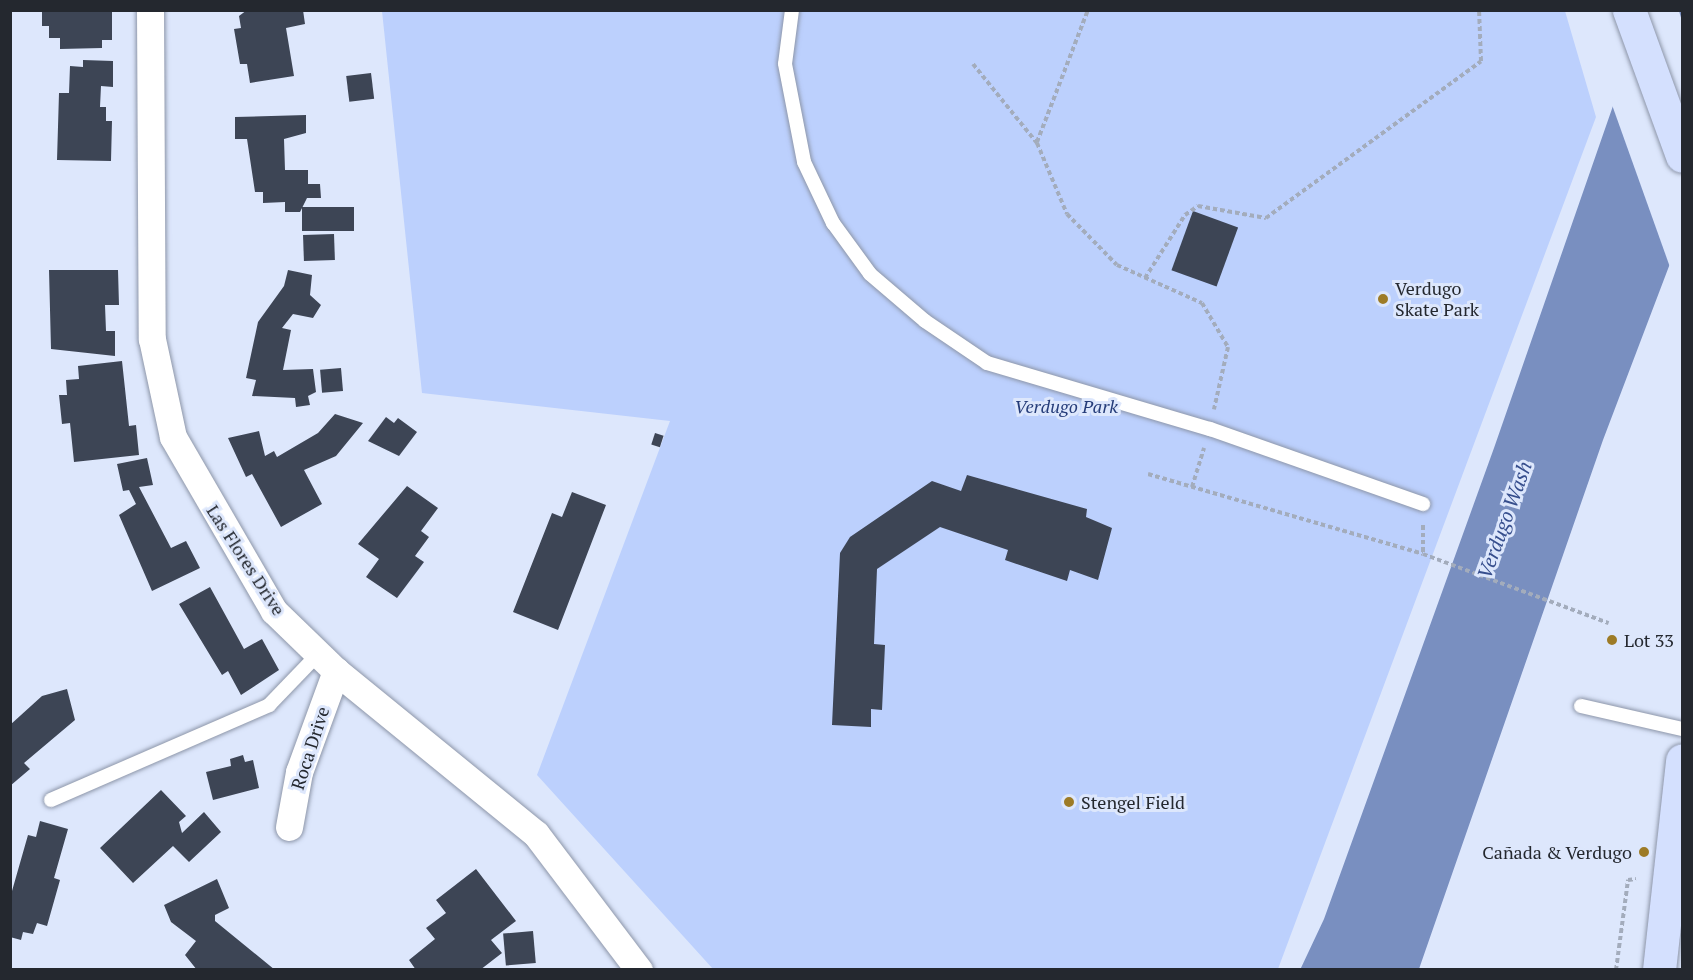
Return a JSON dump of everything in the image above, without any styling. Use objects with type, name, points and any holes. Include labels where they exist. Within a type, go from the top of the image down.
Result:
[{"type":"main road","points":[[1629,10],[1683,156]]},
{"type":"main road","points":[[1659,969],[1683,760]]},
{"type":"street","name":"Las Flores Drive","points":[[150,10],[152,339],[173,437],[274,610],[327,662],[536,834],[639,969]]},
{"type":"street","name":"Roca Drive","points":[[289,827],[299,772],[327,662]]},
{"type":"lane","points":[[792,10],[785,64],[804,162],[833,223],[870,274],[925,321],[987,363],[1210,429],[1423,504]]},
{"type":"lane","points":[[51,800],[269,705],[327,662]]},
{"type":"lane","points":[[1581,706],[1683,729]]},
{"type":"path","points":[[1037,143],[1088,10]]},
{"type":"path","points":[[1145,278],[1185,215],[1198,206],[1266,218],[1480,62],[1479,10]]},
{"type":"path","points":[[973,63],[1037,143],[1067,214],[1117,265],[1202,303],[1228,347],[1210,429],[1192,487]]},
{"type":"path","points":[[1148,474],[1423,554],[1609,622]]},
{"type":"path","points":[[1423,529],[1423,554]]},
{"type":"path","points":[[1616,969],[1628,880],[1636,879]]},
{"type":"green space","name":"Verdugo Park","points":[[382,11],[1565,11],[1596,117],[1278,969],[713,969],[537,775],[670,421],[422,393]]},
{"type":"water","name":"Verdugo Wash","points":[[1646,11],[1682,11],[1682,232],[1603,440],[1419,969],[1300,970],[1324,919],[1494,448]]},
{"type":"pier","points":[[1643,10],[1679,11],[1682,21],[1682,241],[1671,270],[1611,102]]},
{"type":"building","points":[[42,10],[112,10],[112,40],[102,40],[102,48],[60,49],[60,38],[49,38],[49,26],[42,26]]},
{"type":"building","points":[[247,10],[303,10],[305,24],[286,28],[294,76],[250,83],[247,64],[240,64],[234,29],[241,28],[239,16]]},
{"type":"building","points":[[83,60],[113,61],[113,87],[101,86],[100,107],[106,107],[106,121],[112,121],[111,161],[57,160],[59,93],[69,93],[70,66],[83,67]]},
{"type":"building","points":[[371,73],[374,99],[349,102],[346,76]]},
{"type":"building","points":[[306,115],[306,133],[284,139],[285,170],[308,170],[308,184],[320,184],[321,198],[307,198],[300,212],[285,212],[285,202],[263,203],[263,192],[255,192],[247,139],[235,139],[235,117]]},
{"type":"building","points":[[302,207],[354,207],[354,231],[302,231]]},
{"type":"building","points":[[1193,211],[1238,227],[1217,287],[1171,270]]},
{"type":"building","points":[[334,234],[335,260],[304,261],[303,235]]},
{"type":"building","points":[[49,270],[118,270],[119,305],[105,305],[106,331],[115,331],[115,356],[51,349]]},
{"type":"building","points":[[288,270],[312,275],[310,295],[321,305],[313,318],[293,314],[282,328],[291,330],[283,370],[313,369],[316,392],[308,396],[310,405],[296,407],[295,398],[252,396],[256,380],[246,378],[258,322],[284,286]]},
{"type":"building","points":[[122,361],[129,426],[136,425],[139,455],[74,462],[70,423],[62,424],[59,395],[67,395],[66,380],[79,379],[78,366]]},
{"type":"building","points":[[341,368],[343,391],[322,393],[320,370]]},
{"type":"building","points":[[335,414],[363,423],[336,456],[304,470],[322,504],[281,527],[252,474],[246,477],[228,438],[259,431],[265,456],[274,451],[277,457],[318,433]]},
{"type":"building","points":[[386,417],[394,423],[398,418],[417,432],[399,456],[368,441]]},
{"type":"building","points":[[655,433],[664,436],[660,447],[651,444]]},
{"type":"building","points":[[147,458],[153,485],[139,487],[171,548],[186,541],[200,568],[152,591],[119,515],[136,504],[129,490],[123,491],[117,464]]},
{"type":"building","points":[[967,475],[1087,509],[1086,517],[1112,528],[1098,580],[1070,570],[1067,581],[1005,560],[1008,550],[940,527],[877,569],[874,644],[885,645],[882,710],[871,709],[871,727],[832,725],[840,553],[850,537],[932,481],[961,491]]},
{"type":"building","points":[[407,486],[438,508],[421,531],[429,537],[415,556],[424,562],[397,598],[366,577],[379,559],[358,544]]},
{"type":"building","points":[[572,492],[606,505],[558,630],[513,612],[552,513],[562,517]]},
{"type":"building","points":[[210,587],[244,649],[262,639],[279,670],[241,695],[228,671],[222,675],[179,604]]},
{"type":"building","points":[[67,689],[75,720],[24,763],[30,769],[10,786],[10,725],[42,696]]},
{"type":"building","points":[[243,755],[245,762],[253,760],[259,788],[213,800],[206,772],[231,766],[230,759]]},
{"type":"building","points":[[161,790],[186,816],[179,822],[182,833],[204,812],[221,832],[189,862],[173,846],[133,883],[100,848]]},
{"type":"building","points":[[40,821],[68,829],[54,878],[60,880],[47,926],[37,923],[33,934],[23,932],[21,940],[10,937],[10,898],[28,835],[36,837]]},
{"type":"building","points":[[476,869],[516,921],[491,940],[502,953],[480,970],[416,970],[409,960],[435,939],[426,928],[446,913],[436,900]]},
{"type":"building","points":[[217,879],[229,908],[215,915],[215,921],[275,970],[197,970],[185,955],[196,941],[171,922],[164,905]]},
{"type":"building","points":[[533,931],[536,963],[506,965],[503,934]]},
{"type":"place","name":"Verdugo Skate Park","points":[[1383,299]]},
{"type":"place","name":"Lot 33","points":[[1612,640]]},
{"type":"place","name":"Stengel Field","points":[[1069,802]]},
{"type":"place","name":"Cañada & Verdugo","points":[[1644,852]]}]
